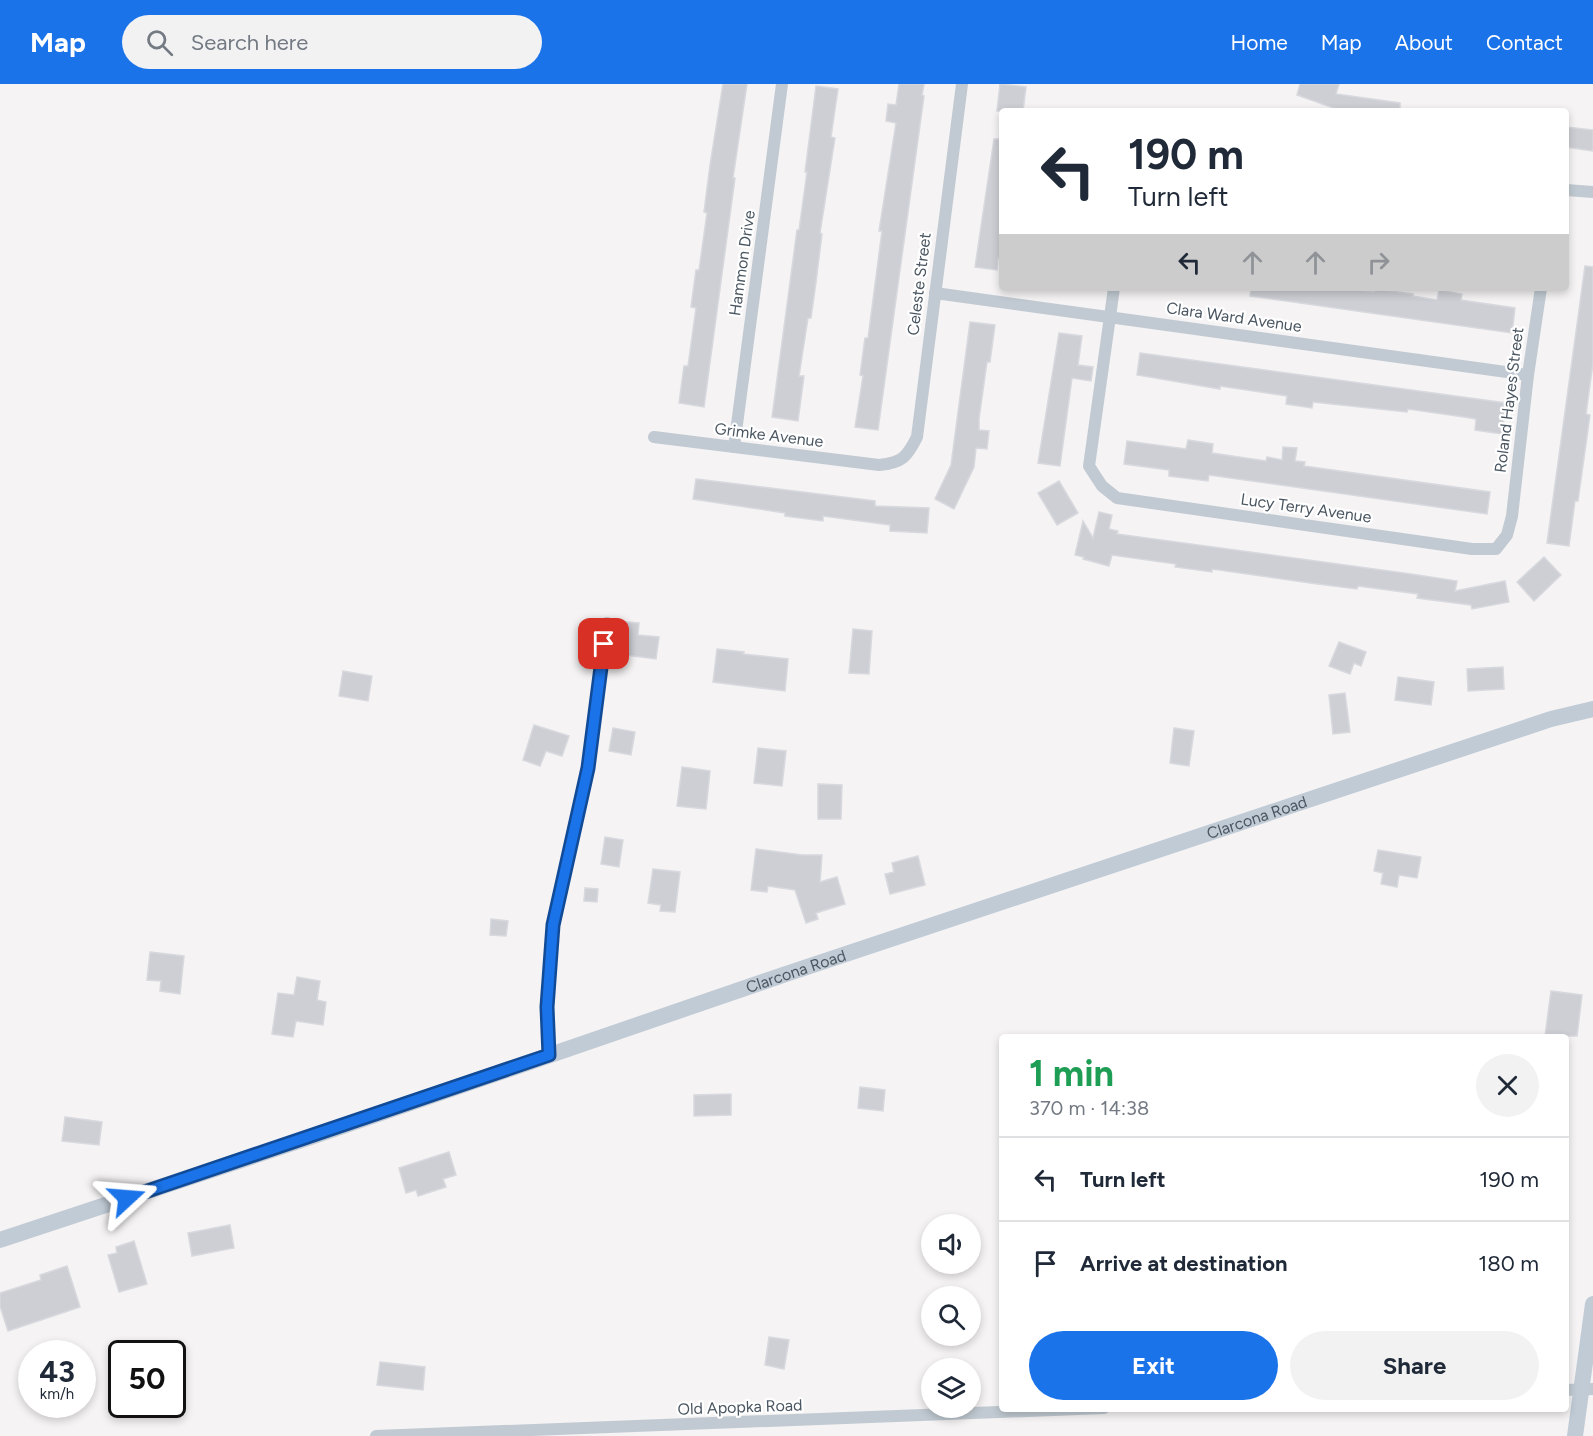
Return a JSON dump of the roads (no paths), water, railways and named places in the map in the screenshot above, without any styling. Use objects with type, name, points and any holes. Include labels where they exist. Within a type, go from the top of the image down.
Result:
[{"type":"main road","name":"Clarcona Road","points":[[0,1240],[1149,852],[1551,719],[1593,709]]},
{"type":"main road","points":[[1575,1436],[1593,1304]]},
{"type":"street","name":"Hammon Drive","points":[[734,447],[782,84]]},
{"type":"street","name":"Celeste Street","points":[[879,465],[895,463],[902,458],[908,453],[917,437],[962,84]]},
{"type":"street","points":[[1569,190],[1593,192]]},
{"type":"street","points":[[1110,316],[1114,291]]},
{"type":"street","name":"Roland Hayes Street","points":[[1512,516],[1528,375],[1541,291]]},
{"type":"street","name":"Clara Ward Avenue","points":[[935,293],[1528,375]]},
{"type":"street","name":"Lucy Terry Avenue","points":[[1110,316],[1089,466],[1102,486],[1118,498],[1472,549],[1496,549],[1508,535],[1512,516]]},
{"type":"street","name":"Grimke Avenue","points":[[654,437],[879,465]]},
{"type":"street","points":[[549,1055],[547,1007],[553,925],[588,768],[607,623]]},
{"type":"street","name":"Old Apopka Road","points":[[376,1436],[631,1432],[1025,1412]]}]
